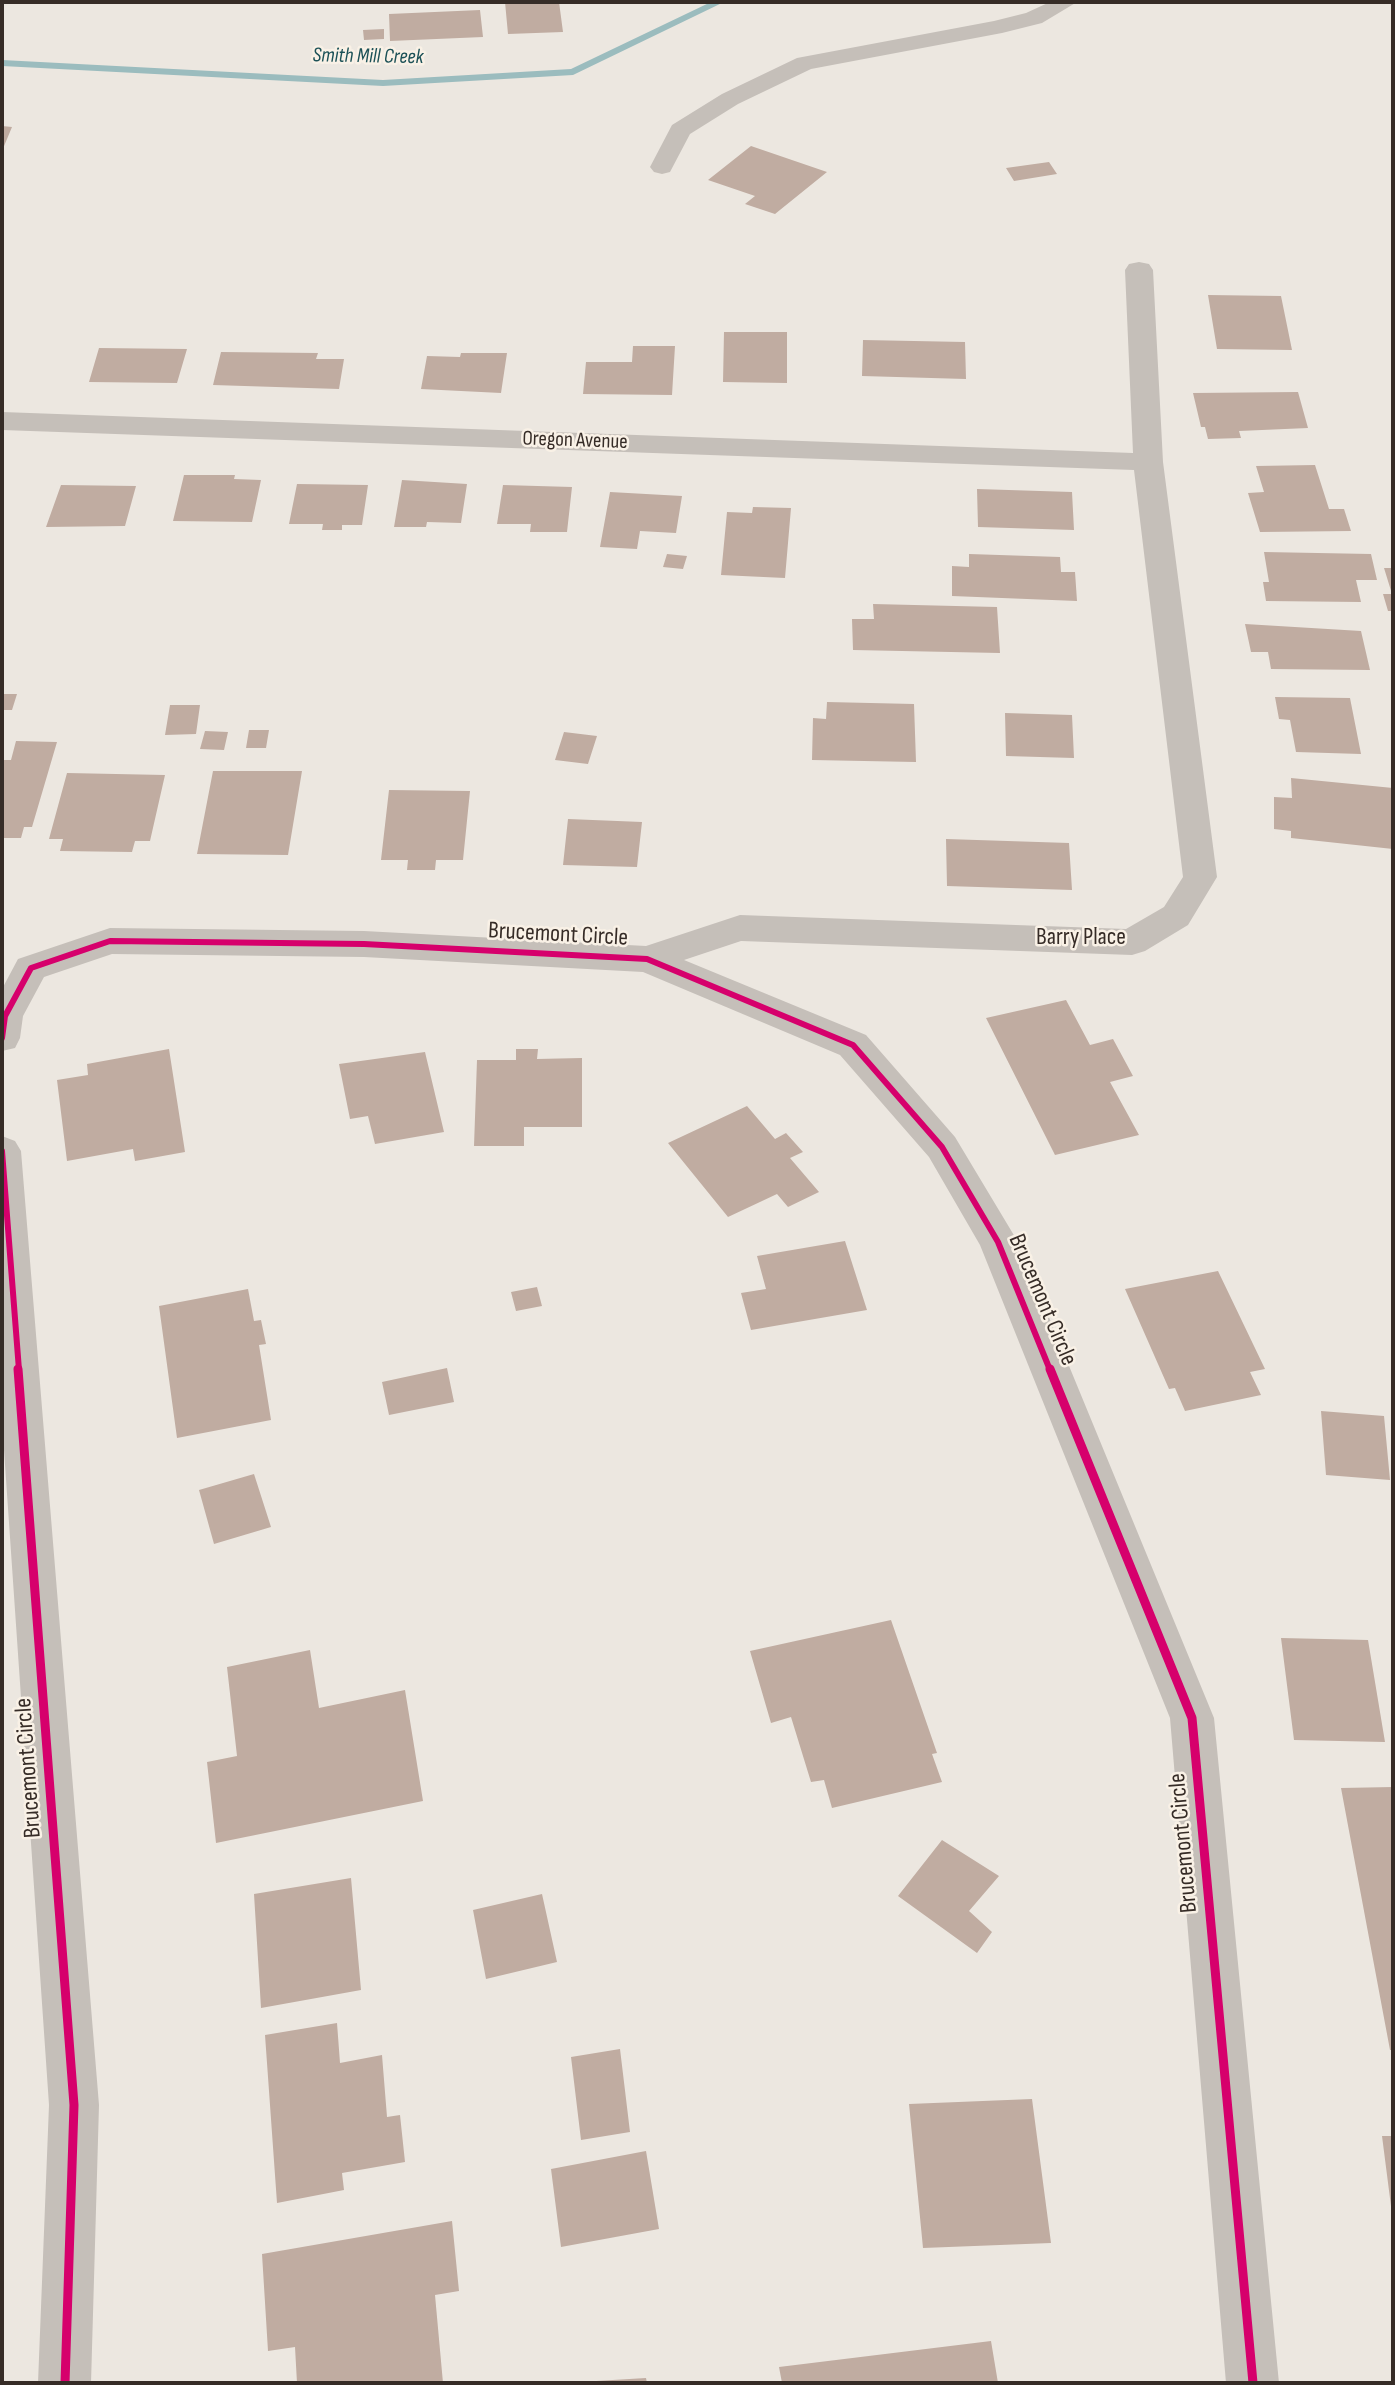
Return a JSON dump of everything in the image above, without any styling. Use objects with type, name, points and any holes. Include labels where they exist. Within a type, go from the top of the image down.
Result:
[{"type":"street","name":"Barry Place","points":[[647,959],[740,928],[1132,942],[1176,916],[1200,877],[1195,819],[1148,461],[1139,270]]},
{"type":"street","name":"Oregon Avenue","points":[[2,421],[1148,461]]},
{"type":"street","name":"Brucemont Circle","points":[[2,1038],[16,964],[110,941],[364,944],[647,959],[853,1045],[943,1147],[998,1242],[1192,1718],[1253,2383]]},
{"type":"street","name":"Brucemont Circle","points":[[2,1151],[74,2105],[65,2383]]},
{"type":"lane","points":[[662,167],[680,130],[730,99],[805,63],[994,28],[1034,18],[1066,2]]},
{"type":"building","points":[[505,2],[559,2],[563,32],[508,34]]},
{"type":"building","points":[[480,10],[483,37],[390,41],[389,14]]},
{"type":"building","points":[[384,29],[384,39],[364,40],[363,30]]},
{"type":"building","points":[[2,126],[12,127],[2,151]]},
{"type":"building","points":[[751,146],[827,172],[775,214],[745,204],[755,196],[708,180]]},
{"type":"building","points":[[1049,162],[1057,174],[1014,181],[1006,168]]},
{"type":"building","points":[[1208,295],[1281,296],[1292,350],[1217,349]]},
{"type":"building","points":[[724,332],[787,332],[787,383],[723,382]]},
{"type":"building","points":[[863,340],[965,342],[966,379],[862,376]]},
{"type":"building","points":[[633,346],[675,346],[672,395],[583,394],[586,362],[632,362]]},
{"type":"building","points":[[99,348],[187,349],[177,383],[89,382]]},
{"type":"building","points":[[221,352],[318,353],[316,359],[344,359],[339,389],[213,385]]},
{"type":"building","points":[[461,353],[507,353],[501,393],[421,389],[427,356],[460,357]]},
{"type":"building","points":[[1298,392],[1308,428],[1239,431],[1241,438],[1208,439],[1205,427],[1201,427],[1193,393]]},
{"type":"building","points":[[1315,465],[1329,509],[1344,509],[1351,531],[1260,532],[1248,493],[1264,492],[1256,466]]},
{"type":"building","points":[[184,475],[235,475],[234,479],[261,480],[252,522],[173,521]]},
{"type":"building","points":[[402,480],[467,484],[461,523],[427,522],[426,527],[394,527]]},
{"type":"building","points":[[297,484],[368,485],[362,525],[342,525],[342,530],[322,530],[323,524],[289,524]]},
{"type":"building","points":[[61,485],[136,486],[125,526],[46,527]]},
{"type":"building","points":[[503,485],[572,487],[567,532],[530,532],[531,524],[497,524]]},
{"type":"building","points":[[977,489],[1072,492],[1074,530],[978,527]]},
{"type":"building","points":[[610,492],[682,496],[676,533],[640,531],[637,549],[600,547]]},
{"type":"building","points":[[753,507],[791,508],[785,578],[721,575],[727,512],[752,513]]},
{"type":"building","points":[[1264,552],[1371,554],[1377,580],[1356,580],[1361,602],[1266,601],[1263,582],[1269,582]]},
{"type":"building","points":[[667,554],[687,556],[683,569],[663,567]]},
{"type":"building","points":[[969,554],[1060,557],[1061,572],[1075,572],[1077,601],[952,596],[952,566],[969,567]]},
{"type":"building","points":[[1384,568],[1393,568],[1393,611],[1388,611],[1383,594],[1392,594]]},
{"type":"building","points":[[873,604],[997,607],[1000,653],[853,650],[852,619],[874,619]]},
{"type":"building","points":[[1245,624],[1361,631],[1370,670],[1271,669],[1268,652],[1251,652]]},
{"type":"building","points":[[2,694],[17,694],[12,710],[2,710]]},
{"type":"building","points":[[1275,697],[1350,698],[1361,754],[1296,752],[1290,720],[1279,719]]},
{"type":"building","points":[[827,702],[914,704],[916,762],[812,760],[813,718],[826,719]]},
{"type":"building","points":[[170,705],[200,705],[196,734],[165,735]]},
{"type":"building","points":[[1005,713],[1072,715],[1074,758],[1006,756]]},
{"type":"building","points":[[249,730],[269,730],[266,748],[246,748]]},
{"type":"building","points":[[205,731],[228,732],[224,750],[200,749]]},
{"type":"building","points":[[564,732],[597,736],[588,764],[555,760]]},
{"type":"building","points":[[16,741],[57,742],[32,827],[24,827],[21,838],[2,838],[2,760],[11,760]]},
{"type":"building","points":[[213,771],[302,771],[288,855],[197,854]]},
{"type":"building","points":[[67,773],[165,775],[150,841],[135,841],[132,852],[60,851],[63,839],[49,839]]},
{"type":"building","points":[[1291,778],[1393,788],[1393,849],[1291,838],[1291,831],[1274,829],[1274,797],[1292,798]]},
{"type":"building","points":[[389,790],[470,791],[463,860],[436,860],[435,870],[407,870],[408,860],[381,860]]},
{"type":"building","points":[[568,819],[642,822],[637,867],[563,865]]},
{"type":"building","points":[[946,839],[1069,843],[1072,890],[947,886]]},
{"type":"building","points":[[1066,1000],[1090,1045],[1113,1039],[1133,1076],[1110,1082],[1139,1135],[1055,1155],[986,1018]]},
{"type":"building","points":[[169,1049],[185,1152],[135,1161],[133,1149],[67,1161],[57,1080],[88,1075],[87,1064]]},
{"type":"building","points":[[516,1049],[538,1049],[537,1059],[582,1058],[582,1127],[524,1127],[524,1146],[474,1146],[477,1060],[516,1060]]},
{"type":"building","points":[[425,1052],[444,1132],[375,1144],[368,1116],[350,1119],[339,1064]]},
{"type":"building","points":[[747,1106],[775,1139],[786,1133],[803,1152],[790,1158],[819,1192],[788,1207],[777,1194],[728,1217],[668,1143]]},
{"type":"building","points":[[845,1241],[867,1310],[751,1330],[741,1293],[766,1289],[757,1256]]},
{"type":"building","points":[[1218,1271],[1265,1369],[1250,1372],[1261,1395],[1185,1411],[1175,1388],[1169,1389],[1125,1289]]},
{"type":"building","points":[[537,1287],[542,1306],[516,1311],[511,1292]]},
{"type":"building","points":[[248,1289],[254,1321],[261,1320],[266,1344],[259,1345],[271,1420],[177,1438],[159,1306]]},
{"type":"building","points":[[447,1368],[454,1402],[389,1415],[382,1382]]},
{"type":"building","points":[[1321,1411],[1384,1416],[1390,1480],[1326,1475]]},
{"type":"building","points":[[254,1474],[271,1527],[214,1544],[199,1490]]},
{"type":"building","points":[[891,1620],[937,1753],[932,1754],[942,1782],[832,1808],[824,1780],[811,1782],[791,1717],[771,1723],[750,1651]]},
{"type":"building","points":[[1281,1638],[1368,1640],[1385,1742],[1294,1740]]},
{"type":"building","points":[[310,1650],[319,1708],[405,1690],[423,1801],[216,1843],[207,1762],[237,1756],[227,1667]]},
{"type":"building","points":[[1393,1787],[1393,2050],[1390,2050],[1341,1788]]},
{"type":"building","points":[[942,1840],[999,1876],[969,1911],[992,1932],[977,1953],[898,1896]]},
{"type":"building","points":[[351,1878],[361,1990],[261,2008],[254,1894]]},
{"type":"building","points":[[542,1894],[557,1962],[486,1979],[473,1910]]},
{"type":"building","points":[[337,2023],[340,2063],[382,2055],[387,2117],[400,2115],[405,2162],[342,2173],[344,2190],[277,2203],[265,2035]]},
{"type":"building","points":[[620,2049],[630,2132],[581,2140],[571,2057]]},
{"type":"building","points":[[1032,2099],[1051,2243],[923,2248],[909,2104]]},
{"type":"building","points":[[1382,2136],[1393,2136],[1393,2214],[1392,2214]]},
{"type":"building","points":[[646,2151],[659,2229],[561,2247],[551,2169]]},
{"type":"building","points":[[452,2221],[459,2291],[435,2295],[443,2383],[297,2383],[295,2347],[268,2351],[262,2254]]},
{"type":"building","points":[[991,2341],[998,2383],[782,2383],[779,2367]]},
{"type":"building","points":[[646,2378],[647,2383],[596,2381]]},
{"type":"waterway","name":"Smith Mill Creek","points":[[2,63],[383,83],[573,72],[719,2]]},
{"type":"cycle path","points":[[2,1038],[5,1016],[31,968],[110,941],[364,944],[647,959],[853,1045],[942,1147],[998,1242],[1192,1718],[1253,2383]]},
{"type":"cycle path","points":[[2,1151],[74,2105],[65,2383]]}]
